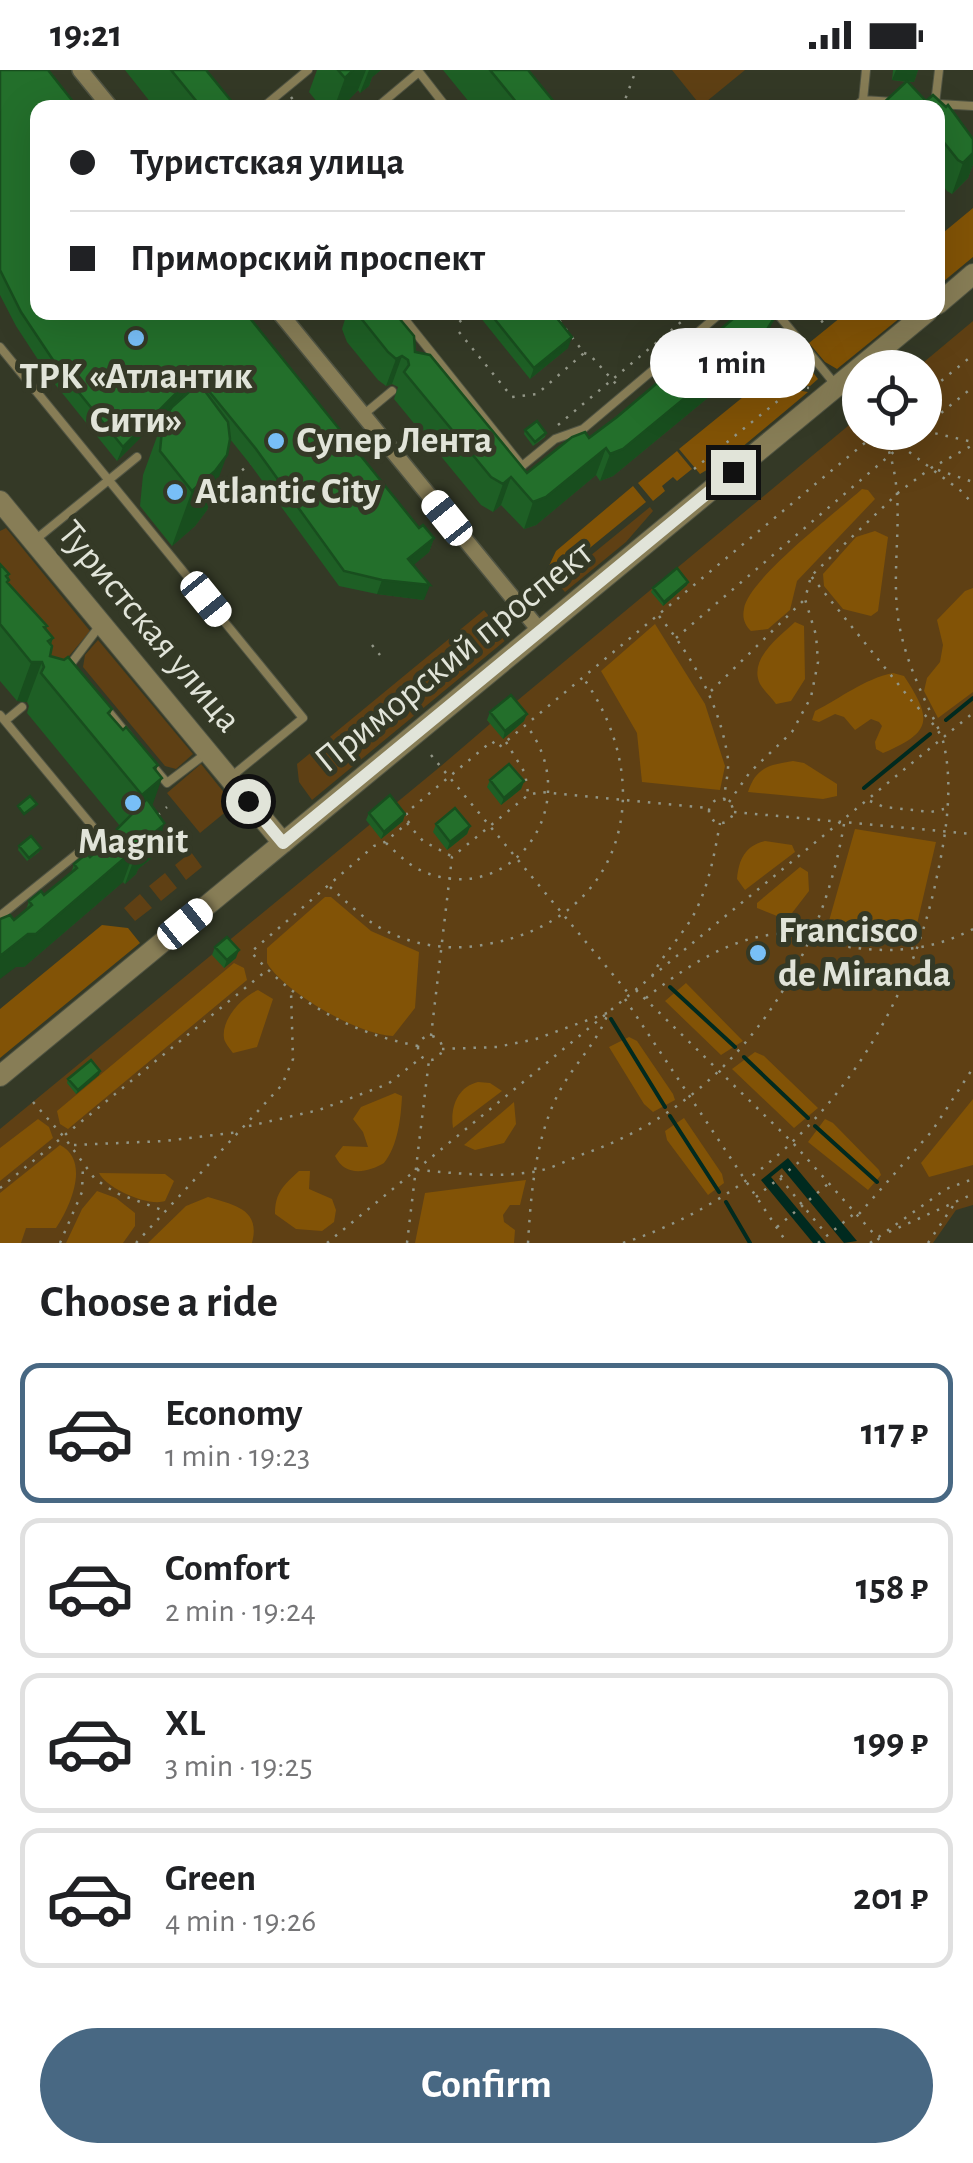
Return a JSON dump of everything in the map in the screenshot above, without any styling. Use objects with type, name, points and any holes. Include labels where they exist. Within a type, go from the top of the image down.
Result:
[{"type":"street","points":[[80,70],[104,100]]},
{"type":"street","points":[[945,298],[973,274]]},
{"type":"street","points":[[286,320],[540,631]]},
{"type":"street","name":"Приморский проспект","points":[[0,1076],[917,320]]},
{"type":"street","name":"Туристская улица","points":[[4,512],[34,542],[283,843]]},
{"type":"lane","points":[[272,100],[308,70]]},
{"type":"lane","points":[[863,100],[866,70]]},
{"type":"lane","points":[[935,100],[939,70]]},
{"type":"lane","points":[[385,100],[418,72],[441,100]]},
{"type":"lane","points":[[945,105],[973,106]]},
{"type":"lane","points":[[405,320],[522,466],[555,439],[583,428],[713,320]]},
{"type":"lane","points":[[783,320],[837,387]]},
{"type":"lane","points":[[0,347],[303,718],[229,778]]},
{"type":"lane","points":[[422,365],[433,356]]},
{"type":"lane","points":[[363,415],[392,391]]},
{"type":"lane","points":[[34,542],[136,457]]},
{"type":"lane","points":[[59,676],[102,624]]},
{"type":"lane","points":[[70,665],[82,680]]},
{"type":"lane","points":[[94,694],[167,783],[208,752]]},
{"type":"lane","points":[[0,916],[93,841],[92,828],[2,718],[22,707]]},
{"type":"path","points":[[625,100],[636,70]]},
{"type":"path","points":[[459,320],[465,327]]},
{"type":"path","points":[[559,320],[584,353],[625,394]]},
{"type":"path","points":[[549,432],[677,320]]},
{"type":"path","points":[[821,320],[824,324]]},
{"type":"path","points":[[459,332],[512,397],[537,394],[584,353]]},
{"type":"path","points":[[942,380],[973,355]]},
{"type":"path","points":[[754,381],[795,387],[814,385]]},
{"type":"path","points":[[694,469],[795,387]]},
{"type":"path","points":[[942,413],[973,387]]},
{"type":"path","points":[[942,434],[973,444]]},
{"type":"path","points":[[727,801],[750,772],[792,732],[811,697],[817,648],[804,599],[810,576],[899,492],[973,444]]},
{"type":"path","points":[[418,1046],[349,1026],[319,1012],[251,952],[374,846],[385,842],[411,820],[406,813],[492,741],[498,748],[506,742],[859,450]]},
{"type":"path","points":[[623,1243],[664,1230],[744,1183],[793,1143],[836,1096],[871,1048],[918,950],[946,831],[946,808],[942,738],[912,671],[898,622],[899,492],[890,450]]},
{"type":"path","points":[[676,638],[895,450]]},
{"type":"path","points":[[906,450],[973,504]]},
{"type":"path","points":[[234,477],[261,455]]},
{"type":"path","points":[[932,468],[973,482]]},
{"type":"path","points":[[810,576],[942,738]]},
{"type":"path","points":[[710,692],[804,599]]},
{"type":"path","points":[[658,615],[710,692],[728,762],[727,801],[734,812]]},
{"type":"path","points":[[372,645],[380,655]]},
{"type":"path","points":[[329,886],[384,930],[442,948],[517,938],[564,916],[586,896],[606,863],[619,833],[624,800],[616,739],[604,708],[583,678]]},
{"type":"path","points":[[327,1243],[973,713]]},
{"type":"path","points":[[385,842],[418,870],[449,878],[490,873],[517,858],[547,815],[550,794],[543,752],[526,725]]},
{"type":"path","points":[[506,742],[525,773],[528,794]]},
{"type":"path","points":[[431,754],[630,996]]},
{"type":"path","points":[[431,1036],[452,857],[528,794],[709,808]]},
{"type":"path","points":[[869,800],[884,807],[931,812],[946,808]]},
{"type":"path","points":[[727,801],[714,801],[709,808],[711,819],[720,824],[729,822],[734,812]]},
{"type":"path","points":[[155,818],[167,807]]},
{"type":"path","points":[[734,812],[973,834]]},
{"type":"path","points":[[416,1170],[501,1175],[536,1172],[605,1146],[690,1097],[766,1019],[813,936],[838,857],[844,822]]},
{"type":"path","points":[[407,823],[438,852],[452,857]]},
{"type":"path","points":[[652,978],[661,959],[692,919],[710,881],[720,824]]},
{"type":"path","points":[[645,999],[676,974],[724,949],[776,934],[813,936],[864,949],[918,950],[973,929]]},
{"type":"path","points":[[0,1188],[267,970]]},
{"type":"path","points":[[136,1243],[282,1085],[293,1059],[291,990]]},
{"type":"path","points":[[636,990],[793,1143],[882,1243]]},
{"type":"path","points":[[625,999],[787,1243]]},
{"type":"path","points":[[442,1049],[536,1040],[608,1013]]},
{"type":"path","points":[[528,1243],[544,1130],[562,1086],[602,1033],[608,1013]]},
{"type":"path","points":[[431,1036],[440,1040],[442,1049],[437,1058],[428,1060],[422,1057],[418,1046],[422,1038],[431,1036]]},
{"type":"path","points":[[248,1126],[319,1110],[388,1084],[422,1057]]},
{"type":"path","points":[[408,1243],[428,1060]]},
{"type":"path","points":[[818,1243],[857,1214],[932,1131],[973,1068]]},
{"type":"path","points":[[33,1102],[95,1179],[116,1193],[163,1211]]},
{"type":"path","points":[[70,1146],[241,1132]]},
{"type":"path","points":[[755,1198],[805,1157]]},
{"type":"path","points":[[60,1243],[82,1192],[84,1164]]},
{"type":"path","points":[[780,1178],[827,1235]]},
{"type":"path","points":[[870,1243],[946,1190],[973,1179]]},
{"type":"path","points":[[776,1228],[830,1184]]},
{"type":"path","points":[[878,1237],[973,1194]]},
{"type":"path","points":[[928,1243],[957,1201]]},
{"type":"shaded area","points":[[672,70],[745,70],[708,100],[696,100]]},
{"type":"shaded area","points":[[973,208],[973,257],[945,280],[945,231]]},
{"type":"shaded area","points":[[837,320],[897,320],[860,350],[842,350],[842,365],[837,369],[825,362],[809,343]]},
{"type":"shaded area","points":[[973,321],[973,1205],[956,1210],[933,1243],[0,1243],[0,1129],[441,766],[490,724],[487,720],[508,702],[512,705],[842,431],[842,450],[942,450],[942,350],[938,350]]},
{"type":"shaded area","points":[[798,353],[818,379],[810,386],[764,380]]},
{"type":"shaded area","points":[[759,384],[808,392],[735,453],[700,474],[679,449]]},
{"type":"shaded area","points":[[677,451],[692,469],[677,481],[673,477],[662,486],[665,491],[653,501],[638,483]]},
{"type":"shaded area","points":[[633,486],[646,502],[553,578],[547,570],[556,551]]},
{"type":"shaded area","points":[[862,489],[875,499],[797,581],[790,610],[768,629],[751,631],[744,621],[744,609],[760,581]]},
{"type":"shaded area","points":[[650,507],[653,511],[626,542],[565,592],[557,583]]},
{"type":"shaded area","points":[[6,528],[90,631],[59,668],[0,597],[0,531]]},
{"type":"shaded area","points":[[875,531],[888,537],[878,611],[871,616],[843,609],[824,586],[823,574],[856,537]]},
{"type":"shaded area","points":[[973,588],[973,692],[938,718],[924,691],[927,678],[940,662],[943,645],[937,620],[965,591]]},
{"type":"shaded area","points":[[484,610],[507,639],[312,800],[299,782],[297,764]]},
{"type":"shaded area","points":[[795,622],[804,626],[805,679],[791,701],[776,704],[760,684],[758,666],[767,649]]},
{"type":"shaded area","points":[[655,624],[705,704],[725,766],[720,790],[642,782],[637,733],[601,671]]},
{"type":"shaded area","points":[[98,640],[193,754],[176,769],[165,766],[83,667],[85,655]]},
{"type":"shaded area","points":[[893,673],[904,676],[923,714],[919,731],[899,745],[883,753],[876,749],[882,726],[871,719],[855,730],[844,717],[835,714],[819,722],[812,720],[815,711],[862,684]]},
{"type":"shaded area","points":[[793,761],[804,763],[837,784],[837,796],[823,799],[748,792],[764,769]]},
{"type":"shaded area","points":[[201,764],[234,805],[200,833],[167,793]]},
{"type":"shaded area","points":[[855,829],[936,842],[914,937],[881,933],[868,924],[860,926],[852,936],[827,928]]},
{"type":"shaded area","points":[[765,841],[792,845],[795,852],[745,890],[737,879],[741,860],[752,846]]},
{"type":"shaded area","points":[[191,852],[202,867],[186,880],[175,865]]},
{"type":"shaded area","points":[[800,867],[808,872],[809,891],[792,913],[777,916],[757,908],[757,903]]},
{"type":"shaded area","points":[[165,873],[177,888],[161,901],[149,886]]},
{"type":"shaded area","points":[[140,894],[152,908],[135,921],[124,908]]},
{"type":"shaded area","points":[[325,897],[331,897],[371,931],[419,952],[415,1008],[393,1036],[361,1028],[324,1010],[290,987],[267,963],[267,948]]},
{"type":"shaded area","points":[[102,925],[128,928],[140,943],[0,1058],[0,1009]]},
{"type":"shaded area","points":[[234,963],[244,968],[247,980],[68,1129],[60,1124],[57,1111]]},
{"type":"shaded area","points":[[686,983],[743,1041],[721,1055],[665,1001]]},
{"type":"shaded area","points":[[258,990],[273,999],[257,1047],[233,1053],[224,1040],[226,1023],[240,1003]]},
{"type":"shaded area","points":[[629,1037],[637,1041],[675,1100],[653,1112],[609,1047]]},
{"type":"shaded area","points":[[755,1052],[818,1108],[794,1128],[732,1069]]},
{"type":"shaded area","points":[[478,1082],[490,1083],[502,1091],[453,1128],[457,1099],[465,1088]]},
{"type":"shaded area","points":[[395,1093],[402,1096],[401,1113],[389,1156],[371,1169],[357,1171],[344,1167],[335,1156],[343,1146],[368,1147],[353,1119],[361,1107]]},
{"type":"shaded area","points":[[973,1099],[973,1165],[929,1177],[921,1163]]},
{"type":"shaded area","points":[[514,1102],[516,1124],[504,1143],[475,1150],[464,1145]]},
{"type":"shaded area","points":[[684,1118],[722,1174],[724,1183],[708,1195],[667,1140],[665,1131]]},
{"type":"shaded area","points":[[38,1119],[49,1127],[53,1138],[0,1181],[0,1148]]},
{"type":"shaded area","points":[[825,1119],[879,1170],[881,1175],[868,1190],[808,1142]]},
{"type":"shaded area","points":[[60,1145],[69,1152],[76,1173],[72,1197],[56,1228],[26,1228],[21,1243],[0,1243],[0,1193]]},
{"type":"shaded area","points":[[788,1158],[857,1241],[844,1243],[782,1168],[771,1177],[826,1243],[813,1243],[761,1180]]},
{"type":"shaded area","points":[[299,1171],[310,1171],[309,1189],[332,1199],[336,1210],[334,1222],[322,1231],[296,1229],[275,1214],[281,1190]]},
{"type":"shaded area","points":[[99,1173],[165,1174],[174,1181],[165,1201],[148,1201],[118,1190]]},
{"type":"shaded area","points":[[526,1180],[520,1205],[510,1205],[503,1215],[504,1222],[515,1230],[514,1243],[415,1243],[425,1193]]},
{"type":"shaded area","points":[[97,1191],[116,1198],[135,1213],[135,1226],[123,1243],[66,1243],[82,1209]]},
{"type":"shaded area","points":[[208,1197],[236,1206],[249,1216],[254,1232],[252,1243],[148,1243],[186,1206]]},
{"type":"building","name":"ТРК «Атлантик Сити»","points":[[0,70],[48,70],[72,100],[30,100],[30,320],[251,320],[419,528],[423,525],[434,538],[408,559],[430,585],[344,571],[256,449],[195,374],[123,447],[55,363],[21,312],[0,270]]},
{"type":"building","points":[[171,70],[206,70],[230,100],[195,100]]},
{"type":"building","points":[[490,70],[528,70],[552,100],[514,100]]},
{"type":"building","points":[[907,81],[925,100],[887,100]]},
{"type":"building","points":[[948,105],[973,139],[973,153],[963,163],[945,144]]},
{"type":"building","points":[[362,320],[401,320],[414,336],[415,352],[430,355],[527,473],[572,437],[585,432],[589,438],[732,320],[773,320],[766,331],[623,449],[610,454],[606,448],[546,497],[533,502],[511,477],[503,484],[491,477],[404,372],[408,360],[402,356],[396,359]]},
{"type":"building","points":[[495,320],[558,320],[572,337],[534,368]]},
{"type":"building","points":[[199,383],[228,422],[230,439],[227,455],[192,491],[160,451],[163,420]]},
{"type":"building","points":[[537,421],[546,433],[535,442],[525,430]]},
{"type":"building","points":[[0,564],[9,574],[7,582],[47,626],[44,627],[53,638],[48,641],[52,646],[50,656],[64,660],[68,657],[112,709],[108,713],[123,730],[126,727],[158,765],[154,768],[162,778],[142,795],[41,673],[42,662],[31,662],[0,624]]},
{"type":"building","points":[[677,568],[688,582],[664,602],[653,588]]},
{"type":"building","points":[[511,695],[527,714],[505,731],[490,712]]},
{"type":"building","points":[[509,764],[524,781],[504,798],[490,780]]},
{"type":"building","points":[[390,795],[405,814],[384,832],[369,813]]},
{"type":"building","points":[[30,796],[37,804],[24,814],[18,806]]},
{"type":"building","points":[[147,799],[165,824],[36,934],[28,934],[0,956],[0,919],[10,915],[14,920],[41,891],[44,895],[77,868],[74,864],[80,859],[87,854],[90,857],[120,832],[117,829]]},
{"type":"building","points":[[455,808],[470,826],[450,842],[436,824]]},
{"type":"building","points":[[31,836],[41,848],[29,858],[19,846]]},
{"type":"building","points":[[227,937],[239,950],[227,960],[215,947]]},
{"type":"building","points":[[91,1060],[100,1071],[78,1090],[68,1079]]},
{"type":"waterway","points":[[946,720],[973,698]]},
{"type":"waterway","points":[[864,788],[930,734]]},
{"type":"waterway","points":[[670,987],[735,1047]]},
{"type":"waterway","points":[[611,1019],[665,1107]]},
{"type":"waterway","points":[[744,1057],[808,1118]]},
{"type":"waterway","points":[[670,1116],[719,1192]]},
{"type":"waterway","points":[[815,1126],[877,1182]]},
{"type":"waterway","points":[[726,1202],[750,1243]]},
{"type":"place","name":"ТРК «Атлантик Сити»","points":[[136,338]]},
{"type":"place","name":"Супер Лента","points":[[276,441]]},
{"type":"place","name":"Atlantic City","points":[[175,492]]},
{"type":"place","name":"Magnit","points":[[133,803]]},
{"type":"place","name":"Francisco de Miranda","points":[[758,953]]},
{"type":"route","points":[[248,801],[283,843],[733,472]]}]
